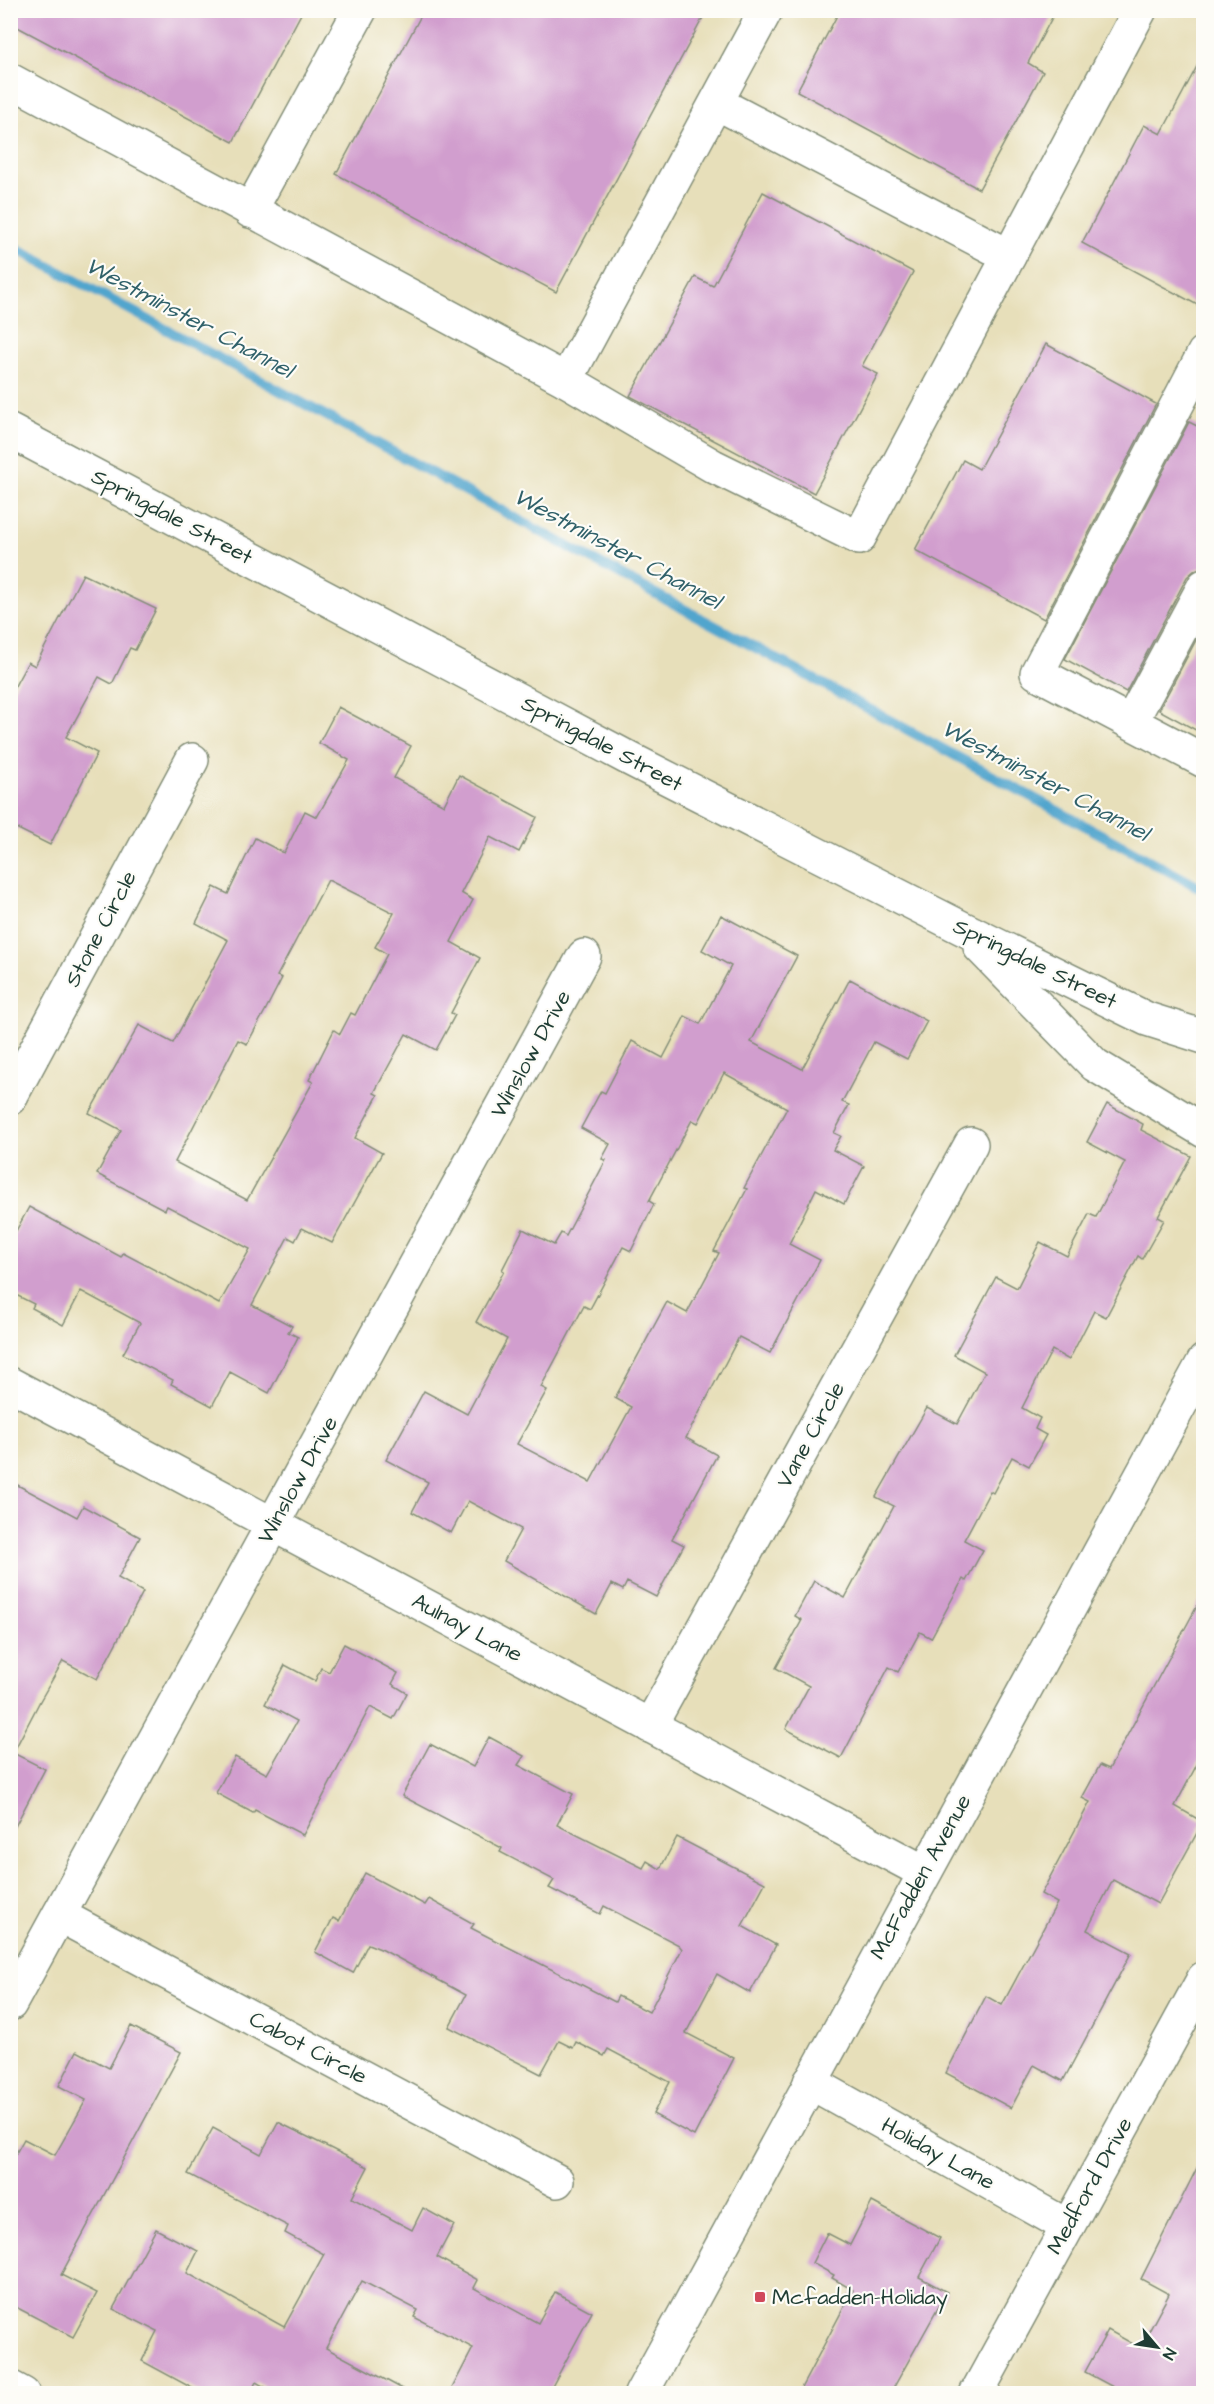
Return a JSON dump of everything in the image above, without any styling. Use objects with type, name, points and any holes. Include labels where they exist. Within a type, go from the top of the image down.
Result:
[{"type":"street","points":[[250,211],[360,10]]},
{"type":"street","points":[[566,380],[766,10]]},
{"type":"street","points":[[10,80],[566,380],[713,466],[859,538],[1140,10]]},
{"type":"street","points":[[717,104],[1009,256]]},
{"type":"street","points":[[1203,353],[1037,673],[1203,761]]},
{"type":"street","name":"Springdale Street","points":[[10,431],[630,759],[1147,1019],[1203,1037]]},
{"type":"street","points":[[1131,722],[1203,586]]},
{"type":"street","name":"Stone Circle","points":[[10,1098],[192,760]]},
{"type":"street","points":[[963,928],[1095,1065],[1203,1131]]},
{"type":"street","name":"Winslow Drive","points":[[10,2004],[584,956]]},
{"type":"street","name":"Vane Circle","points":[[650,1726],[971,1144]]},
{"type":"street","name":"McFadden Avenue","points":[[640,2394],[1203,1361]]},
{"type":"street","name":"Aulnay Lane","points":[[10,1384],[924,1872]]},
{"type":"street","name":"Cabot Circle","points":[[59,1915],[557,2181]]},
{"type":"street","name":"Medford Drive","points":[[976,2394],[1203,1978]]},
{"type":"street","name":"Holiday Lane","points":[[810,2082],[1067,2226]]},
{"type":"street","points":[[10,2387],[23,2394]]},
{"type":"building","points":[[10,10],[303,10],[233,142],[10,23]]},
{"type":"building","points":[[424,10],[707,10],[556,292],[336,174]]},
{"type":"building","points":[[840,10],[1056,10],[1028,63],[1043,72],[979,189],[797,91]]},
{"type":"building","points":[[1203,55],[1203,308],[1082,243],[1144,125],[1161,134]]},
{"type":"building","points":[[763,192],[913,272],[862,366],[878,374],[814,493],[630,396],[695,277],[713,286]]},
{"type":"building","points":[[1046,344],[1156,404],[1044,619],[915,550],[963,460],[979,469]]},
{"type":"building","points":[[1189,422],[1203,429],[1203,567],[1187,577],[1126,692],[1065,659]]},
{"type":"building","points":[[83,574],[156,609],[135,650],[130,648],[112,684],[99,677],[66,737],[97,753],[50,845],[10,825],[10,695],[28,662],[35,666]]},
{"type":"building","points":[[1203,627],[1203,734],[1159,710]]},
{"type":"building","points":[[338,707],[411,746],[394,778],[444,805],[459,775],[537,817],[519,852],[490,837],[461,893],[473,900],[451,942],[480,958],[451,1013],[455,1015],[436,1050],[406,1034],[374,1093],[378,1095],[355,1138],[382,1153],[332,1243],[302,1228],[295,1241],[288,1237],[252,1305],[292,1326],[288,1332],[298,1337],[269,1393],[230,1372],[212,1406],[171,1384],[173,1380],[123,1354],[140,1323],[81,1291],[63,1325],[32,1308],[34,1304],[10,1292],[10,1242],[29,1207],[121,1257],[123,1253],[219,1304],[250,1249],[167,1206],[165,1210],[97,1174],[121,1130],[89,1113],[139,1025],[173,1043],[228,940],[196,923],[214,887],[228,894],[255,838],[284,853],[305,811],[317,817],[349,760],[319,743]],"holes":[[[328,880],[394,913],[375,947],[387,954],[355,1015],[351,1013],[340,1034],[334,1030],[309,1080],[313,1082],[247,1200],[175,1162],[238,1040],[247,1044],[265,1011],[282,978],[277,976]]]},
{"type":"building","points":[[721,915],[797,956],[751,1042],[802,1069],[850,979],[927,1021],[907,1059],[874,1042],[842,1102],[849,1105],[834,1133],[841,1136],[833,1150],[864,1166],[844,1204],[816,1189],[789,1244],[820,1260],[770,1353],[739,1337],[686,1438],[717,1455],[672,1539],[684,1545],[656,1597],[627,1582],[623,1590],[612,1584],[596,1614],[504,1561],[521,1529],[468,1501],[451,1533],[412,1512],[428,1482],[386,1460],[424,1391],[467,1414],[507,1339],[476,1322],[504,1271],[502,1270],[523,1229],[554,1245],[561,1233],[566,1236],[606,1160],[602,1159],[610,1144],[581,1128],[601,1091],[605,1093],[632,1041],[663,1058],[685,1016],[700,1024],[731,966],[702,950]],"holes":[[[724,1073],[787,1108],[744,1188],[747,1189],[714,1251],[719,1253],[687,1313],[667,1302],[615,1398],[631,1407],[590,1482],[517,1444],[547,1390],[541,1387],[584,1306],[590,1309],[623,1247],[631,1251],[654,1204],[649,1201],[692,1120],[698,1123]]]},
{"type":"building","points":[[1107,1104],[1143,1124],[1141,1130],[1191,1156],[1158,1217],[1164,1220],[1142,1259],[1138,1256],[1106,1317],[1094,1311],[1069,1360],[1052,1350],[1022,1408],[1040,1418],[1035,1429],[1046,1435],[1029,1466],[1012,1457],[993,1493],[990,1491],[964,1540],[983,1550],[966,1581],[963,1579],[931,1638],[920,1632],[898,1672],[889,1667],[841,1758],[786,1729],[809,1686],[776,1668],[802,1620],[795,1616],[814,1581],[845,1598],[894,1506],[876,1497],[927,1408],[957,1424],[985,1372],[954,1355],[996,1277],[1017,1288],[1040,1242],[1067,1256],[1089,1214],[1096,1217],[1125,1162],[1087,1142]]},
{"type":"building","points":[[10,1481],[77,1517],[83,1506],[140,1537],[118,1578],[143,1592],[97,1679],[63,1661],[40,1701],[13,1753],[45,1769],[10,1836]]},
{"type":"building","points":[[1203,1595],[1203,1753],[1175,1806],[1203,1822],[1158,1904],[1113,1880],[1087,1930],[1131,1953],[1063,2081],[1034,2065],[1011,2108],[946,2073],[986,1996],[1002,2005],[1057,1903],[1041,1894],[1090,1802],[1082,1798],[1100,1765],[1109,1769]]},
{"type":"building","points":[[344,1644],[398,1673],[392,1684],[407,1693],[393,1719],[370,1707],[303,1835],[255,1810],[253,1813],[216,1793],[235,1757],[267,1774],[297,1721],[265,1704],[285,1665],[315,1681],[321,1668],[329,1672]]},
{"type":"building","points":[[489,1737],[524,1756],[518,1765],[573,1794],[557,1825],[643,1868],[647,1861],[660,1869],[677,1837],[765,1883],[742,1926],[776,1945],[750,1993],[717,1974],[686,2033],[734,2058],[694,2136],[653,2114],[670,2082],[608,2049],[604,2056],[576,2042],[573,2048],[559,2041],[541,2074],[449,2027],[466,1995],[383,1950],[368,1944],[353,1973],[315,1952],[333,1918],[339,1921],[365,1873],[425,1905],[429,1899],[474,1924],[471,1928],[615,2002],[618,1996],[649,2012],[682,1949],[679,1945],[604,1906],[600,1914],[549,1888],[554,1880],[500,1852],[502,1848],[402,1796],[430,1744],[473,1767]]},
{"type":"building","points":[[131,2026],[181,2052],[61,2275],[97,2293],[73,2337],[10,2304],[10,2164],[24,2139],[55,2155],[86,2100],[59,2086],[77,2051],[109,2068]]},
{"type":"building","points":[[278,2122],[368,2167],[352,2198],[412,2230],[423,2208],[454,2225],[437,2257],[478,2280],[474,2288],[538,2323],[555,2292],[592,2312],[548,2394],[449,2394],[473,2348],[414,2317],[418,2310],[362,2281],[326,2348],[412,2394],[277,2394],[256,2382],[250,2394],[203,2394],[142,2361],[157,2331],[113,2309],[156,2229],[198,2251],[187,2273],[284,2327],[324,2254],[285,2233],[288,2226],[188,2174],[213,2128],[261,2154]]},
{"type":"building","points":[[1203,2156],[1203,2383],[1198,2394],[1126,2394],[1085,2372],[1108,2330],[1140,2348],[1169,2294],[1141,2279]]},
{"type":"building","points":[[872,2202],[940,2238],[919,2277],[947,2292],[890,2394],[798,2394],[853,2290],[832,2278],[834,2275],[812,2263],[827,2233],[850,2245]]},
{"type":"waterway","name":"Westminster Channel","points":[[10,245],[1204,890]]},
{"type":"place","name":"Mcfadden-Holiday","points":[[760,2297]]}]
